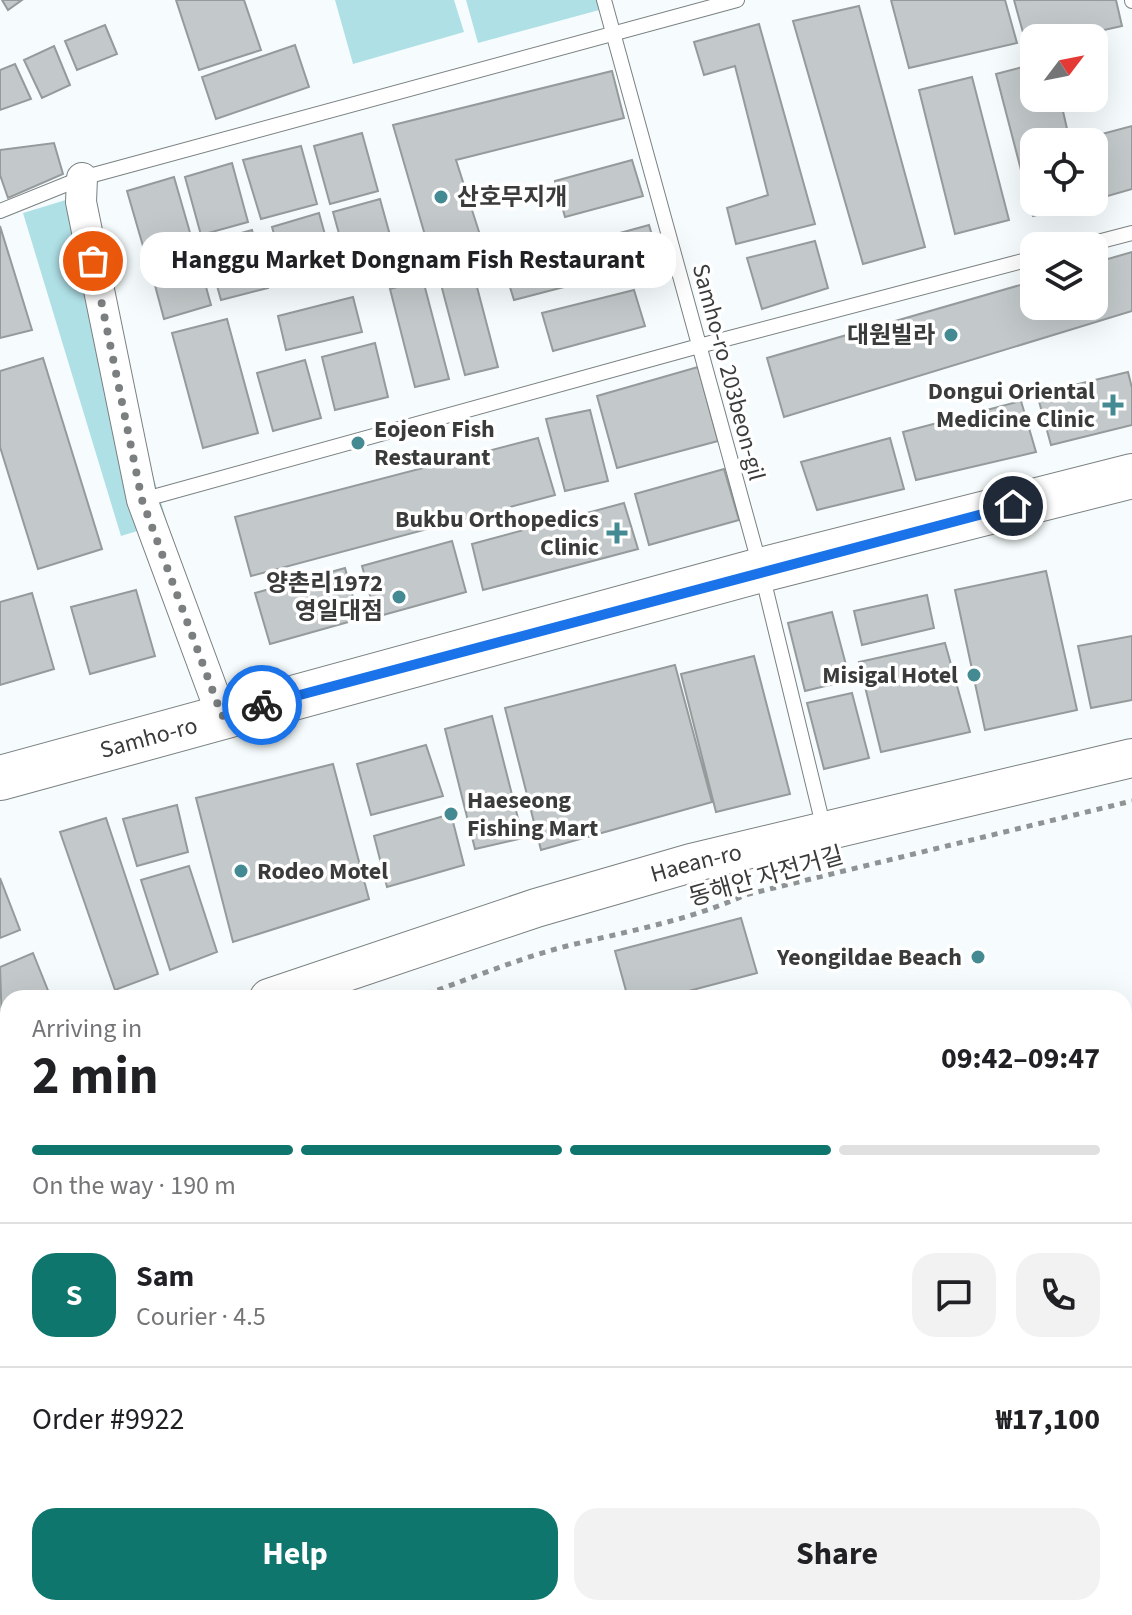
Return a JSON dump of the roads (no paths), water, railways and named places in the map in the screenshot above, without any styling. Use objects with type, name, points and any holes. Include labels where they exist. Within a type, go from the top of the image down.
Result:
[{"type":"main road","name":"Samho-ro","points":[[0,778],[761,570],[1132,476]]},
{"type":"street","points":[[82,178],[81,202],[142,500],[222,716]]},
{"type":"street","name":"Haean-ro","points":[[293,990],[562,900],[824,829],[1132,758]]},
{"type":"lane","name":"Samho-ro 203beon-gil","points":[[604,0],[761,570],[824,829]]},
{"type":"lane","points":[[0,211],[82,178],[614,36],[737,0]]},
{"type":"lane","points":[[1108,239],[1132,233]]},
{"type":"lane","points":[[142,500],[699,346],[1020,262]]},
{"type":"place","name":"산호무지개","points":[[441,197]]},
{"type":"place","name":"Hanggu Market Dongnam Fish Restaurant","points":[[93,261]]},
{"type":"place","name":"대원빌라","points":[[951,335]]},
{"type":"place","name":"Dongui Oriental Medicine Clinic","points":[[1113,405]]},
{"type":"place","name":"Eojeon Fish Restaurant","points":[[358,443]]},
{"type":"place","name":"Bukbu Orthopedics Clinic","points":[[617,533]]},
{"type":"place","name":"양촌리1972 영일대점","points":[[399,597]]},
{"type":"place","name":"Misigal Hotel","points":[[974,675]]},
{"type":"place","name":"Haeseong Fishing Mart","points":[[451,814]]},
{"type":"place","name":"Rodeo Motel","points":[[241,871]]},
{"type":"place","name":"Yeongildae Beach","points":[[978,957]]}]
